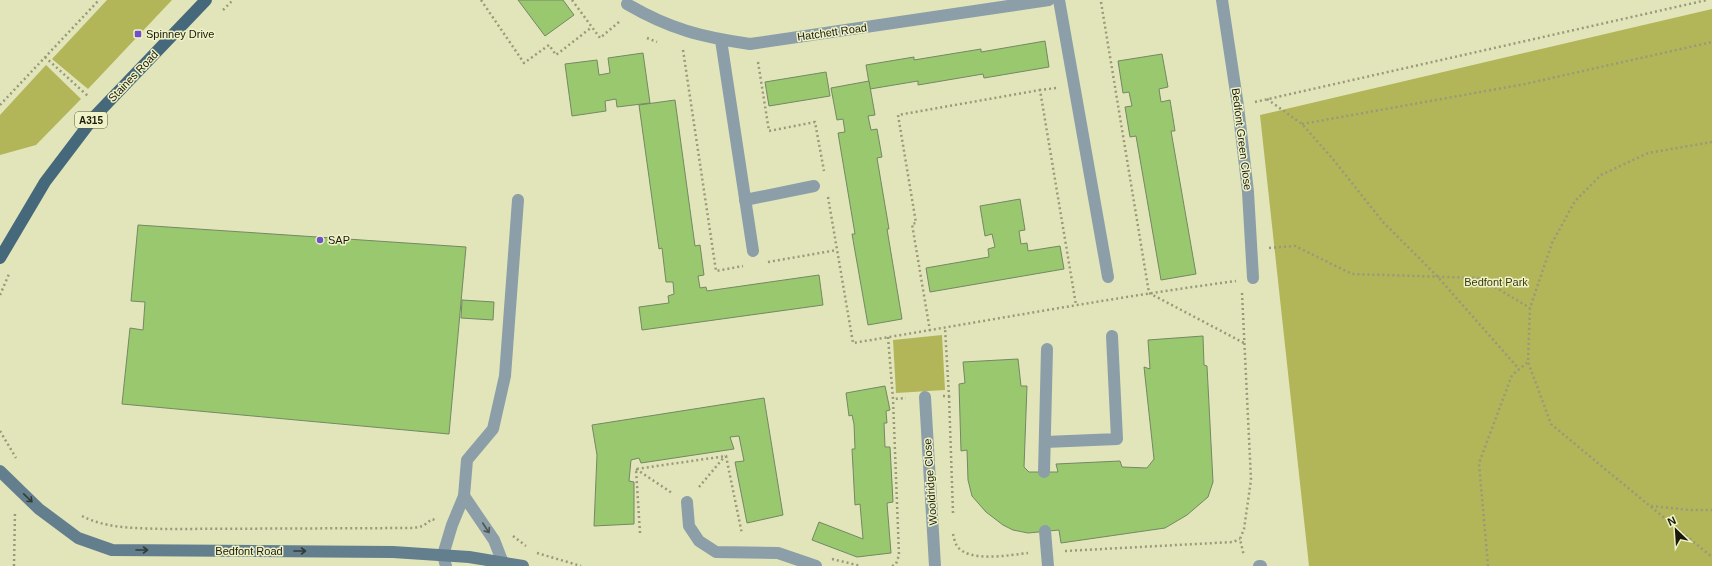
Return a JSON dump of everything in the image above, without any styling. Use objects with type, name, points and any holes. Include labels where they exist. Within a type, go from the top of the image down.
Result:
[{"type":"main road","name":"Staines Road","points":[[0,258],[45,182],[95,116],[206,0]]},
{"type":"street","name":"Hatchett Road","points":[[625,2],[662,23],[688,32],[721,40],[750,44],[1049,0]]},
{"type":"street","points":[[1060,0],[1108,277]]},
{"type":"street","name":"Bedfont Green Close","points":[[1222,0],[1238,106],[1248,192],[1247,279]]},
{"type":"street","points":[[721,40],[754,251]]},
{"type":"street","points":[[745,200],[814,186]]},
{"type":"street","points":[[445,561],[452,525],[464,496],[467,460],[493,429],[505,376],[518,200]]},
{"type":"street","points":[[1045,442],[1117,439],[1112,336]]},
{"type":"street","points":[[1044,472],[1047,349]]},
{"type":"street","name":"Wooldridge Close","points":[[925,397],[935,566]]},
{"type":"street","name":"Bedfont Road","points":[[0,471],[39,509],[78,538],[112,550],[393,552],[445,561],[469,557],[523,566]]},
{"type":"street","points":[[464,496],[494,540],[503,563]]},
{"type":"street","points":[[686,502],[689,526],[699,541],[716,552],[778,552],[816,566]]},
{"type":"street","points":[[1044,531],[1048,566]]},
{"type":"path","points":[[0,105],[99,0]]},
{"type":"path","points":[[222,11],[233,0]]},
{"type":"path","points":[[481,0],[524,63],[549,45],[556,55],[592,27]]},
{"type":"path","points":[[572,0],[600,38],[618,22],[625,25]]},
{"type":"path","points":[[1238,106],[1707,0]]},
{"type":"path","points":[[1101,2],[1149,292]]},
{"type":"path","points":[[644,36],[664,44]]},
{"type":"path","points":[[1302,124],[1525,84],[1712,42]]},
{"type":"path","points":[[677,48],[684,51],[716,271],[747,265]]},
{"type":"path","points":[[45,57],[92,100]]},
{"type":"path","points":[[930,331],[912,224],[916,223],[898,115],[1063,86]]},
{"type":"path","points":[[1040,90],[1076,305]]},
{"type":"path","points":[[1266,99],[1302,124],[1332,158],[1383,222],[1437,276],[1519,370]]},
{"type":"path","points":[[1712,142],[1648,153],[1601,174],[1575,201],[1552,243],[1530,308],[1528,362],[1551,424],[1712,557]]},
{"type":"path","points":[[1263,248],[1295,246],[1352,274],[1480,278],[1530,308]]},
{"type":"path","points":[[763,263],[837,250]]},
{"type":"path","points":[[0,295],[11,268]]},
{"type":"path","points":[[853,343],[930,331],[1149,292],[1247,279],[1244,343],[1251,480],[1244,529],[1240,539],[1244,559]]},
{"type":"path","points":[[1149,292],[1244,343]]},
{"type":"path","points":[[893,399],[949,396],[946,328]]},
{"type":"path","points":[[888,337],[893,399],[899,555],[896,564],[892,566]]},
{"type":"path","points":[[1488,566],[1479,463],[1512,375],[1528,362]]},
{"type":"path","points":[[0,431],[18,461]]},
{"type":"path","points":[[636,469],[726,456]]},
{"type":"path","points":[[636,469],[686,502],[726,456]]},
{"type":"path","points":[[726,456],[743,539]]},
{"type":"path","points":[[636,469],[640,534]]},
{"type":"path","points":[[14,566],[15,509],[19,506]]},
{"type":"path","points":[[1649,506],[1689,510],[1712,510]]},
{"type":"path","name":"Bedfont Road","points":[[76,513],[88,519],[126,528],[164,530],[414,528],[423,526],[432,519]]},
{"type":"path","points":[[513,536],[531,551],[581,566]]},
{"type":"path","points":[[830,558],[861,566]]},
{"type":"green space","points":[[107,0],[172,0],[88,89],[52,59]]},
{"type":"green space","name":"Bedfont Park","points":[[1712,9],[1712,566],[1309,566],[1260,115]]},
{"type":"green space","points":[[46,65],[81,99],[36,145],[0,155],[0,115]]},
{"type":"green space","points":[[942,335],[945,390],[896,393],[893,340]]},
{"type":"building","points":[[518,0],[563,0],[574,15],[545,36]]},
{"type":"building","points":[[1045,41],[1049,67],[984,78],[983,74],[918,85],[918,81],[870,89],[866,65],[914,57],[914,60],[981,49],[981,52]]},
{"type":"building","points":[[643,53],[650,103],[617,107],[616,99],[605,101],[606,111],[572,116],[565,64],[597,60],[599,75],[610,73],[608,58]]},
{"type":"building","points":[[1162,54],[1168,87],[1159,89],[1161,102],[1170,100],[1175,131],[1171,131],[1196,274],[1161,280],[1136,136],[1130,137],[1125,107],[1132,106],[1129,92],[1123,93],[1118,61]]},
{"type":"building","points":[[826,72],[830,96],[769,106],[765,82]]},
{"type":"building","points":[[869,81],[875,115],[868,116],[871,130],[877,129],[882,157],[877,158],[902,319],[868,325],[852,234],[855,234],[838,133],[845,132],[843,119],[837,120],[831,88]]},
{"type":"building","points":[[675,100],[695,246],[700,245],[704,275],[698,276],[700,288],[706,287],[707,291],[819,275],[823,305],[642,330],[639,307],[669,303],[668,296],[674,294],[673,282],[666,282],[662,248],[659,249],[639,105]]},
{"type":"building","points":[[1020,199],[1025,230],[1019,231],[1021,244],[1027,243],[1028,251],[1060,246],[1064,269],[930,292],[926,268],[989,257],[988,249],[995,247],[992,234],[985,236],[980,206]]},
{"type":"building","points":[[138,225],[466,247],[449,434],[122,404],[130,328],[143,330],[145,302],[131,301]]},
{"type":"building","points":[[462,300],[494,302],[493,320],[461,318]]},
{"type":"building","points":[[1203,336],[1204,365],[1207,366],[1213,482],[1208,497],[1187,515],[1165,528],[1061,543],[1059,530],[1028,533],[1013,530],[1003,525],[986,512],[972,496],[968,480],[967,450],[961,451],[959,384],[965,383],[963,362],[1018,359],[1021,386],[1027,386],[1024,467],[1029,472],[1058,472],[1056,464],[1120,461],[1122,467],[1147,468],[1154,459],[1144,367],[1150,369],[1148,340]]},
{"type":"building","points":[[885,386],[890,410],[886,411],[887,423],[884,423],[885,447],[890,447],[893,502],[887,503],[891,553],[857,557],[812,540],[819,522],[863,539],[860,504],[855,505],[852,449],[855,449],[854,424],[852,415],[849,416],[846,393]]},
{"type":"building","points":[[764,398],[783,515],[747,523],[735,462],[744,461],[739,436],[730,437],[734,449],[641,463],[639,458],[631,460],[629,481],[634,482],[634,524],[594,526],[597,455],[592,425]]},
{"type":"place","name":"Spinney Drive","points":[[138,34]]},
{"type":"place","name":"SAP","points":[[320,240]]}]
